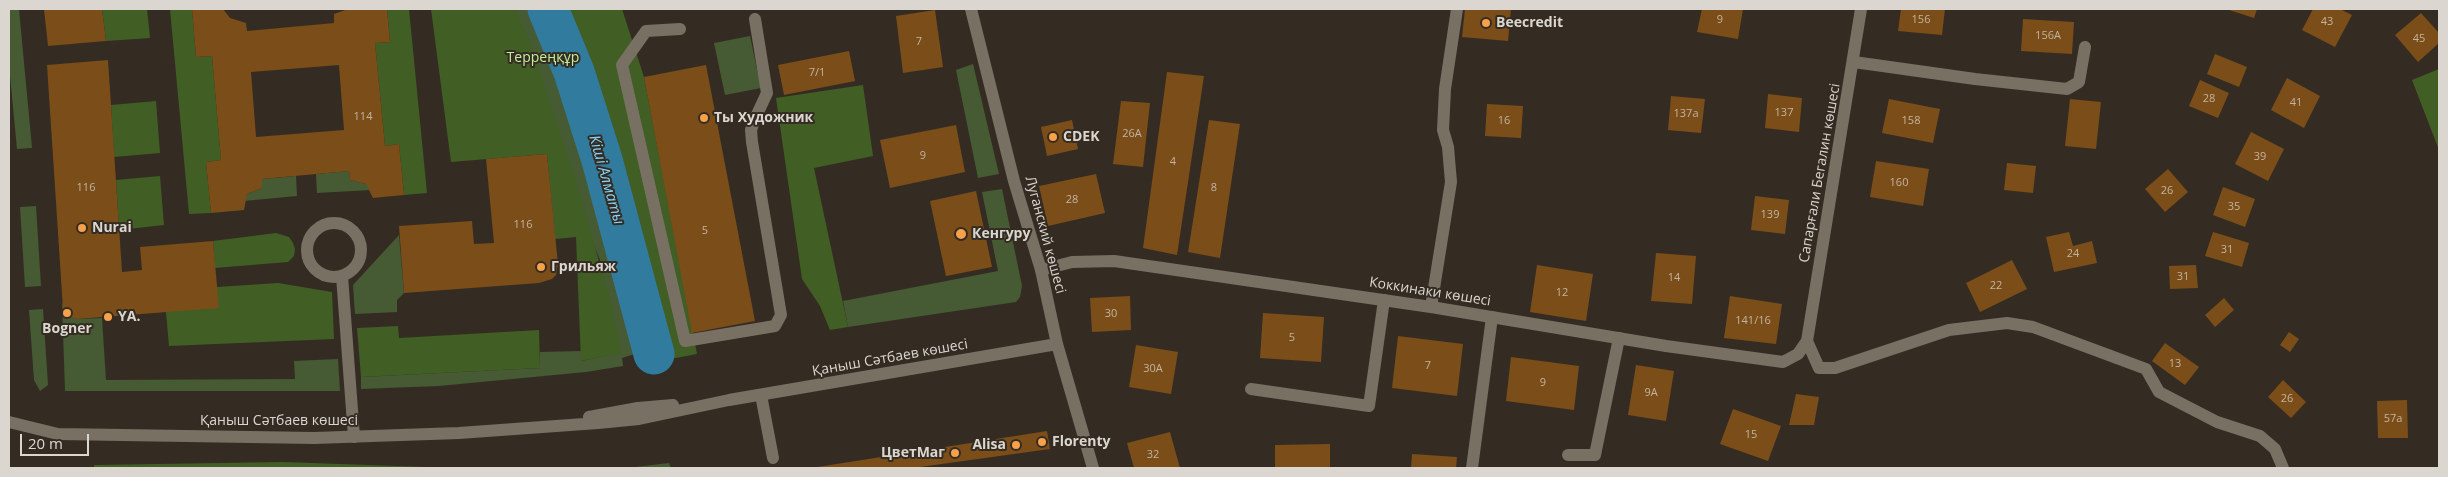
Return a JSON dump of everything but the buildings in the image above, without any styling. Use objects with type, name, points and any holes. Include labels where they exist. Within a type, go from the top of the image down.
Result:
[{"type":"street","name":"Луганский көшесі","points":[[970,9],[1014,181],[1041,270],[1057,344],[1093,468]]},
{"type":"street","points":[[1431,307],[1451,182],[1448,147],[1443,130],[1445,90],[1457,9]]},
{"type":"street","name":"Сапарғали Бегалин көшесі","points":[[1807,341],[1862,9]]},
{"type":"street","points":[[680,29],[646,31],[622,66],[685,341],[775,326],[781,316],[751,136],[754,121],[767,93],[756,19]]},
{"type":"street","points":[[1854,62],[1975,79],[2067,89],[2079,82],[2084,47]]},
{"type":"street","points":[[330,224],[339,224],[354,232],[361,247],[358,264],[352,271],[342,276],[327,276],[319,273],[308,258],[307,249],[314,232],[330,224]]},
{"type":"street","name":"Коккинаки көшесі","points":[[1041,270],[1072,262],[1114,261],[1431,307],[1619,338],[1783,362],[1798,354],[1807,341]]},
{"type":"street","points":[[342,276],[354,437]]},
{"type":"street","points":[[1251,390],[1369,406],[1384,300]]},
{"type":"street","points":[[1472,468],[1492,317]]},
{"type":"street","points":[[1807,341],[1820,368],[1835,368],[1949,330],[2007,323],[2033,327],[2146,369],[2159,392],[2217,422],[2260,436],[2275,449],[2283,468]]},
{"type":"street","points":[[1568,455],[1595,455],[1619,338]]},
{"type":"street","name":"Қаныш Сәтбаев көшесі","points":[[9,422],[58,434],[354,437],[459,433],[550,426],[638,408],[729,400],[1057,344]]},
{"type":"street","points":[[761,395],[773,458]]},
{"type":"green space","points":[[9,9],[19,9],[32,148],[17,149],[9,65]]},
{"type":"green space","points":[[102,9],[147,9],[150,38],[106,41]]},
{"type":"green space","points":[[170,9],[192,9],[196,57],[212,56],[221,160],[206,162],[211,213],[189,214]]},
{"type":"green space","points":[[387,9],[409,9],[427,193],[404,195],[399,144],[385,146],[375,43],[390,42]]},
{"type":"green space","points":[[431,9],[515,9],[530,43],[573,172],[610,299],[621,353],[581,361],[576,237],[555,239],[547,154],[451,162]]},
{"type":"green space","name":"Терреңқұр","points":[[472,9],[578,9],[670,343],[622,358],[623,366],[586,372],[439,386],[361,389],[361,377],[540,368],[540,352],[581,351],[581,361],[609,355],[600,260],[561,165]]},
{"type":"green space","points":[[558,9],[622,9],[644,77],[697,354],[665,360],[605,142]]},
{"type":"green space","points":[[750,36],[761,88],[725,95],[714,43]]},
{"type":"green space","points":[[973,64],[999,174],[978,178],[956,70]]},
{"type":"green space","points":[[2439,69],[2439,150],[2412,80]]},
{"type":"green space","points":[[863,85],[873,156],[814,168],[848,327],[830,330],[820,306],[802,279],[776,98]]},
{"type":"green space","points":[[156,101],[160,153],[114,157],[111,105]]},
{"type":"green space","points":[[349,171],[350,180],[366,184],[371,190],[317,193],[316,174]]},
{"type":"green space","points":[[160,176],[164,225],[119,230],[116,180]]},
{"type":"green space","points":[[296,176],[297,196],[244,201],[247,194],[262,188],[262,179]]},
{"type":"green space","points":[[1002,189],[1022,286],[1020,297],[1016,302],[848,327],[843,301],[998,271],[982,192]]},
{"type":"green space","points":[[36,206],[41,286],[25,287],[20,207]]},
{"type":"green space","points":[[276,233],[289,237],[293,243],[295,249],[294,256],[288,262],[215,268],[213,241]]},
{"type":"green space","points":[[399,235],[404,293],[397,300],[397,312],[355,314],[353,285]]},
{"type":"green space","points":[[278,283],[332,292],[334,339],[169,346],[166,312],[217,287]]},
{"type":"green space","points":[[62,302],[66,313],[71,317],[77,319],[102,318],[106,380],[295,379],[294,361],[338,359],[340,391],[65,391]]},
{"type":"green space","points":[[43,309],[48,385],[40,391],[34,380],[29,310]]},
{"type":"green space","points":[[398,326],[399,338],[539,330],[540,368],[361,377],[357,328]]},
{"type":"green space","points":[[283,462],[455,468],[94,468],[94,465]]},
{"type":"green space","points":[[669,463],[671,468],[627,468]]},
{"type":"waterway","name":"Кіші Алматы","points":[[548,9],[574,72],[602,160],[654,354]]},
{"type":"place","name":"Beecredit","points":[[1486,23]]},
{"type":"place","name":"Ты Художник","points":[[704,118]]},
{"type":"place","name":"CDEK","points":[[1053,137]]},
{"type":"place","name":"Nurai","points":[[82,228]]},
{"type":"place","name":"Кенгуру","points":[[961,234]]},
{"type":"place","name":"Грильяж","points":[[541,267]]},
{"type":"place","name":"Bogner","points":[[67,313]]},
{"type":"place","name":"YA.","points":[[108,317]]},
{"type":"place","name":"Florenty","points":[[1042,442]]},
{"type":"place","name":"Alisa","points":[[1016,445]]},
{"type":"place","name":"ЦветМаг","points":[[955,453]]}]
